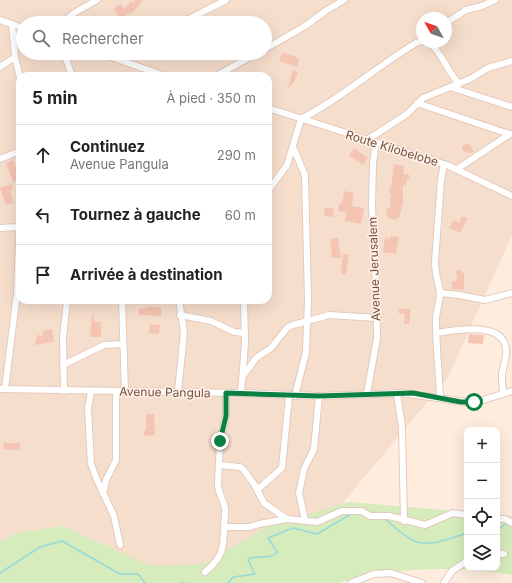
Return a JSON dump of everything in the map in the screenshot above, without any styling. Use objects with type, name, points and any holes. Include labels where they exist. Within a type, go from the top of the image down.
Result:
[{"type":"street","points":[[71,16],[97,0]]},
{"type":"street","points":[[195,16],[226,0]]},
{"type":"street","points":[[272,45],[305,26],[326,10],[344,0]]},
{"type":"street","points":[[452,19],[466,10],[482,6],[495,0]]},
{"type":"street","points":[[0,20],[16,25]]},
{"type":"street","points":[[12,24],[15,57],[19,72]]},
{"type":"street","points":[[272,186],[287,165],[301,119],[319,110],[416,42]]},
{"type":"street","points":[[434,48],[439,54],[449,73],[459,84]]},
{"type":"street","points":[[0,67],[15,57]]},
{"type":"street","points":[[66,60],[71,72]]},
{"type":"street","points":[[121,60],[151,72]]},
{"type":"street","points":[[223,72],[245,60]]},
{"type":"street","points":[[367,140],[407,114],[423,98],[459,84],[488,68],[512,61]]},
{"type":"street","points":[[450,88],[512,107]]},
{"type":"street","points":[[417,103],[510,134]]},
{"type":"street","name":"Route Kilobelobe","points":[[272,109],[444,164],[512,196]]},
{"type":"street","points":[[457,169],[510,134]]},
{"type":"street","name":"Avenue Jerusalem","points":[[367,394],[377,338],[372,207],[373,163],[376,143]]},
{"type":"street","points":[[257,490],[282,468],[292,396],[306,352],[306,186],[305,175],[293,147]]},
{"type":"street","points":[[0,159],[16,153]]},
{"type":"street","points":[[440,398],[436,312],[440,293],[435,273],[435,262],[441,180],[444,164]]},
{"type":"street","points":[[0,228],[16,227]]},
{"type":"street","points":[[440,293],[485,300],[512,293]]},
{"type":"street","points":[[2,389],[16,304]]},
{"type":"street","points":[[64,391],[63,338],[67,304]]},
{"type":"street","points":[[122,304],[125,392]]},
{"type":"street","points":[[178,392],[184,332],[179,304]]},
{"type":"street","points":[[241,393],[245,333],[244,304]]},
{"type":"street","points":[[180,315],[211,321],[234,332],[245,333]]},
{"type":"street","points":[[243,376],[256,358],[271,348],[287,328],[293,324],[329,315],[377,318]]},
{"type":"street","points":[[436,333],[463,330],[492,331],[500,334],[506,349],[502,373],[503,392],[512,391]]},
{"type":"street","points":[[63,365],[104,345],[123,344]]},
{"type":"street","name":"Avenue Pangula","points":[[2,389],[241,393],[292,396],[413,393],[474,402],[503,392]]},
{"type":"street","points":[[91,391],[88,409],[91,464],[114,516],[120,545]]},
{"type":"street","points":[[103,494],[106,480],[116,460],[116,391]]},
{"type":"street","points":[[205,572],[214,564],[222,551],[225,536],[224,527],[226,512],[218,491],[218,484],[220,441],[226,416],[226,393]]},
{"type":"street","points":[[397,394],[402,426],[404,521]]},
{"type":"street","points":[[305,520],[299,493],[304,469],[314,449],[319,396]]},
{"type":"street","points":[[220,465],[240,467],[247,473],[264,503],[287,519]]},
{"type":"street","points":[[224,527],[249,527],[287,519],[316,522],[342,511],[357,510],[370,516],[389,516],[404,521],[428,525],[452,513],[464,515]]},
{"type":"street","points":[[500,519],[505,519],[512,523]]},
{"type":"street","points":[[444,583],[452,571],[464,563]]},
{"type":"street","points":[[351,583],[374,574],[392,573],[422,583]]},
{"type":"shaded area","points":[[0,0],[512,0],[512,235],[448,377],[276,583],[0,583]]},
{"type":"green space","points":[[350,502],[464,512],[464,570],[425,569],[402,571],[338,583],[0,583],[0,542],[15,533],[63,526],[151,566],[203,564],[270,525]]},
{"type":"green space","points":[[500,514],[512,516],[512,575],[480,571],[500,571]]},
{"type":"building","points":[[135,0],[143,0],[133,12],[124,16],[119,16],[114,8],[121,4],[124,9],[131,1],[132,3]]},
{"type":"building","points":[[282,53],[296,56],[299,60],[297,67],[279,61]]},
{"type":"building","points":[[293,70],[297,72],[295,81],[287,90]]},
{"type":"building","points":[[470,144],[474,152],[468,153],[462,150],[463,145]]},
{"type":"building","points":[[354,148],[368,158],[363,165],[349,156]]},
{"type":"building","points":[[13,160],[16,168],[16,180],[13,182],[6,163]]},
{"type":"building","points":[[394,164],[404,166],[403,174],[409,174],[409,179],[407,179],[406,185],[403,185],[403,202],[399,218],[396,218],[396,220],[388,218],[388,215],[386,215],[387,208],[390,208],[391,194],[389,193],[389,189],[391,189]]},
{"type":"building","points":[[12,184],[13,189],[10,190],[13,203],[6,205],[0,188]]},
{"type":"building","points":[[344,191],[354,193],[352,206],[364,208],[361,224],[345,221],[346,212],[338,211],[339,204],[342,204]]},
{"type":"building","points":[[325,207],[334,209],[333,217],[324,216]]},
{"type":"building","points":[[462,216],[468,218],[460,233],[449,228],[454,220],[459,223]]},
{"type":"building","points":[[390,236],[399,237],[396,254],[383,252],[385,238],[390,239]]},
{"type":"building","points":[[338,238],[341,258],[332,258],[330,239]]},
{"type":"building","points":[[343,254],[349,254],[346,275],[341,274]]},
{"type":"building","points":[[461,270],[462,273],[464,273],[464,290],[452,289],[452,281],[457,281],[456,271]]},
{"type":"building","points":[[147,307],[161,307],[161,316],[139,315],[139,309]]},
{"type":"building","points":[[399,309],[411,309],[409,324],[404,324],[405,314],[399,314]]},
{"type":"building","points":[[92,313],[95,322],[101,322],[101,337],[90,337]]},
{"type":"building","points":[[150,324],[160,325],[159,334],[149,333]]},
{"type":"building","points":[[52,329],[54,342],[35,345],[37,335],[43,336],[43,331]]},
{"type":"building","points":[[469,334],[484,335],[483,344],[468,343]]},
{"type":"building","points":[[146,414],[154,414],[155,435],[144,436],[144,431],[146,430]]},
{"type":"building","points":[[4,443],[20,443],[20,450],[3,449]]},
{"type":"waterway","points":[[368,512],[378,513]]},
{"type":"waterway","points":[[228,583],[233,577],[255,574],[248,560],[250,558],[273,556],[277,552],[268,538],[293,528],[317,534],[351,514]]},
{"type":"waterway","points":[[384,518],[400,532],[417,542],[429,543],[442,541],[464,534]]},
{"type":"waterway","points":[[500,528],[507,523]]},
{"type":"waterway","points":[[0,573],[40,547],[62,541],[120,574],[138,574],[145,583]]},
{"type":"route","points":[[220,441],[226,416],[226,393],[258,395],[347,396],[413,393],[461,402],[474,402]]}]
